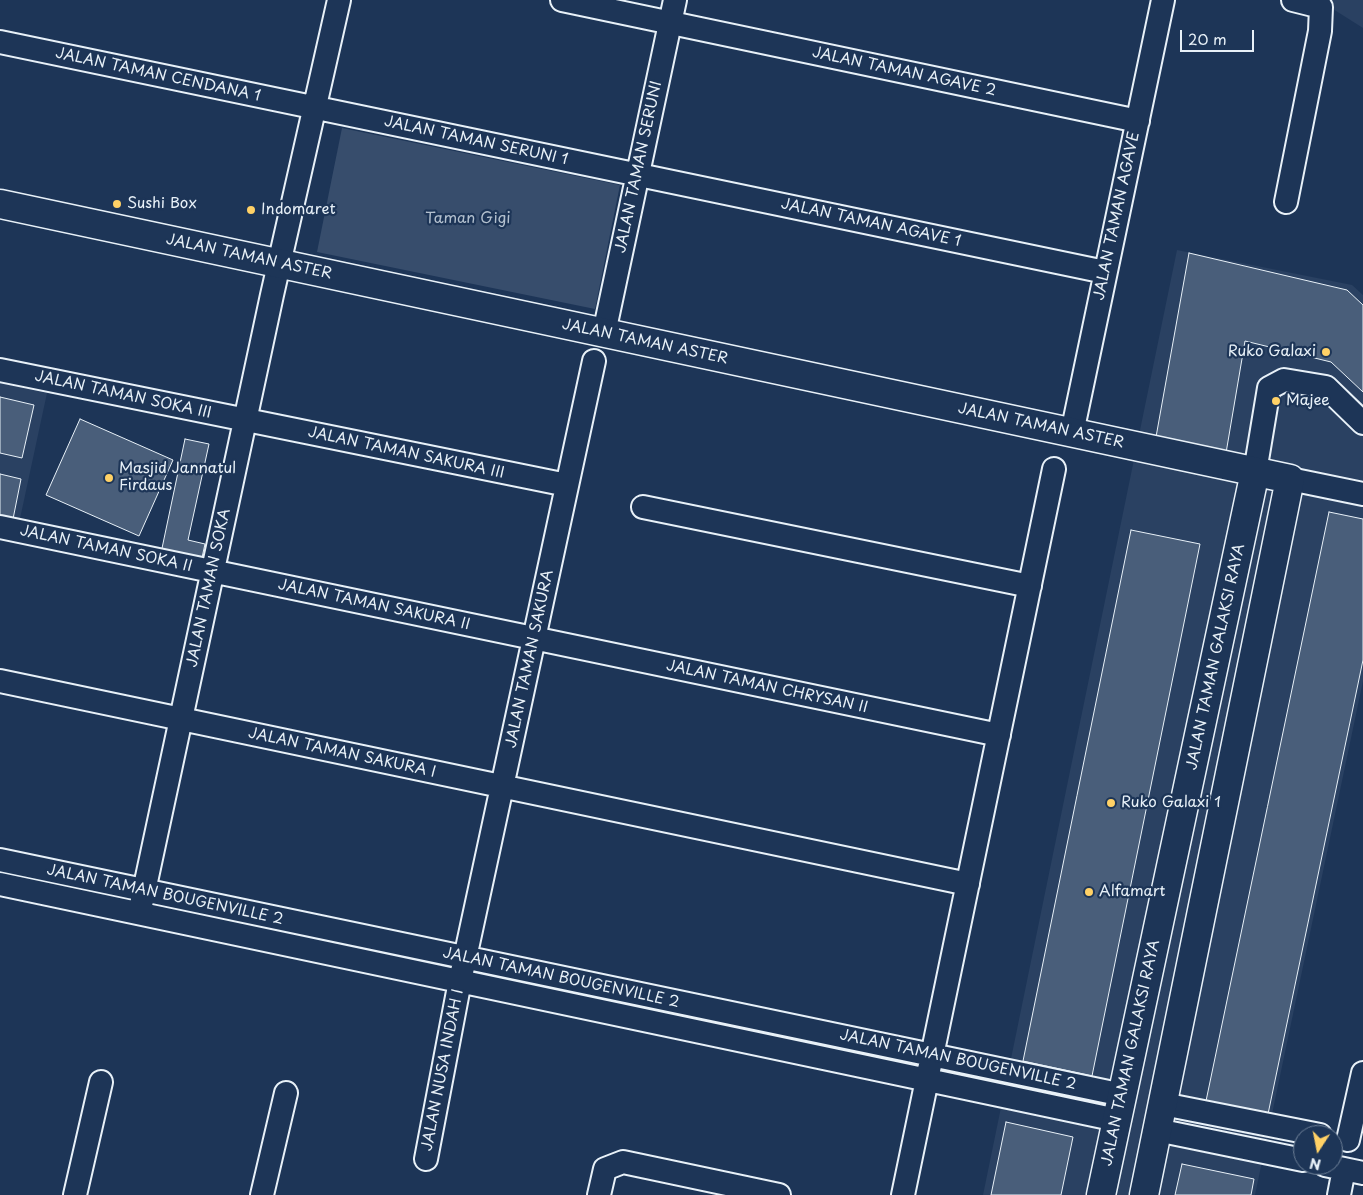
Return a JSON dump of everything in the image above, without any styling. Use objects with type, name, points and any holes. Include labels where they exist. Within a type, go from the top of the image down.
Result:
[{"type":"main road","name":"JALAN TAMAN ASTER","points":[[0,204],[1290,479]]},
{"type":"main road","name":"JALAN TAMAN GALAKSI RAYA","points":[[1101,1195],[1255,472]]},
{"type":"main road","points":[[1144,1195],[1290,479]]},
{"type":"main road","points":[[1189,782],[1227,790]]},
{"type":"street","name":"JALAN TAMAN SOKA","points":[[140,914],[279,263],[339,0]]},
{"type":"street","name":"JALAN TAMAN AGAVE 2","points":[[562,0],[1138,121]]},
{"type":"street","name":"JALAN TAMAN SERUNI","points":[[604,333],[675,0]]},
{"type":"street","name":"JALAN TAMAN AGAVE","points":[[1072,433],[1163,0]]},
{"type":"street","points":[[1286,202],[1320,32],[1320,7],[1293,0]]},
{"type":"street","name":"JALAN TAMAN CENDANA 1","points":[[0,42],[315,108]]},
{"type":"street","name":"JALAN TAMAN SERUNI 1","points":[[315,108],[637,175]]},
{"type":"street","name":"JALAN TAMAN AGAVE 1","points":[[637,175],[1106,272]]},
{"type":"street","name":"JALAN TAMAN SAKURA","points":[[466,958],[594,361]]},
{"type":"street","name":"JALAN TAMAN SOKA III","points":[[0,370],[246,420]]},
{"type":"street","points":[[1255,472],[1269,388],[1284,380],[1326,387],[1363,423]]},
{"type":"street","name":"JALAN TAMAN SAKURA III","points":[[246,420],[567,485]]},
{"type":"street","points":[[903,1195],[1054,469]]},
{"type":"street","points":[[1290,479],[1363,494]]},
{"type":"street","points":[[643,507],[1030,586]]},
{"type":"street","name":"JALAN TAMAN SOKA II","points":[[0,527],[213,572]]},
{"type":"street","name":"JALAN TAMAN SAKURA II","points":[[213,572],[534,638]]},
{"type":"street","name":"JALAN TAMAN CHRYSAN II","points":[[534,638],[999,735]]},
{"type":"street","name":"JALAN TAMAN SAKURA I","points":[[0,681],[968,884]]},
{"type":"street","name":"JALAN TAMAN BOUGENVILLE 2","points":[[0,860],[932,1055],[1120,1107]]},
{"type":"street","name":"JALAN TAMAN BOUGENVILLE 2","points":[[0,884],[926,1079],[1120,1107]]},
{"type":"street","name":"JALAN NUSA INDAH I","points":[[426,1159],[466,958]]},
{"type":"street","points":[[1348,1141],[1363,1074]]},
{"type":"street","points":[[75,1195],[101,1082]]},
{"type":"street","points":[[262,1195],[286,1093]]},
{"type":"street","points":[[1163,1104],[1293,1130]]},
{"type":"street","points":[[1157,1130],[1293,1158]]},
{"type":"street","points":[[599,1195],[605,1169],[623,1162],[779,1195]]},
{"type":"street","points":[[1339,1195],[1344,1169]]},
{"type":"shaded area","points":[[1313,0],[1363,0],[1363,28],[1325,4]]},
{"type":"shaded area","points":[[1177,250],[1352,285],[1363,295],[1363,681],[1255,1195],[983,1195]]},
{"type":"shaded area","points":[[0,383],[47,393],[18,528],[0,525]]},
{"type":"green space","name":"Taman Gigi","points":[[342,128],[620,185],[595,309],[317,252]]},
{"type":"building","name":"Ruko Galaxi","points":[[1189,253],[1347,290],[1363,305],[1363,392],[1331,362],[1245,341],[1226,453],[1156,437]]},
{"type":"building","points":[[0,397],[34,405],[22,458],[0,453]]},
{"type":"building","name":"Masjid Jannatul Firdaus","points":[[80,419],[173,460],[139,536],[46,495]]},
{"type":"building","points":[[185,439],[209,444],[188,540],[205,544],[201,562],[161,553]]},
{"type":"building","points":[[0,474],[21,479],[12,524],[0,521]]},
{"type":"building","name":"Ruko Galaxi 1","points":[[1329,512],[1363,519],[1363,660],[1268,1114],[1206,1101]]},
{"type":"building","name":"Ruko Galaxi 1","points":[[1131,530],[1200,544],[1092,1076],[1023,1061]]},
{"type":"building","points":[[1006,1122],[1073,1137],[1061,1195],[991,1195]]},
{"type":"building","points":[[1182,1164],[1254,1179],[1251,1195],[1175,1195]]},
{"type":"place","name":"Sushi Box","points":[[117,204]]},
{"type":"place","name":"Indomaret","points":[[251,210]]},
{"type":"place","name":"Ruko Galaxi","points":[[1326,352]]},
{"type":"place","name":"Majee","points":[[1276,401]]},
{"type":"place","name":"Masjid Jannatul Firdaus","points":[[109,478]]},
{"type":"place","name":"Ruko Galaxi 1","points":[[1111,803]]},
{"type":"place","name":"Alfamart","points":[[1089,892]]}]
